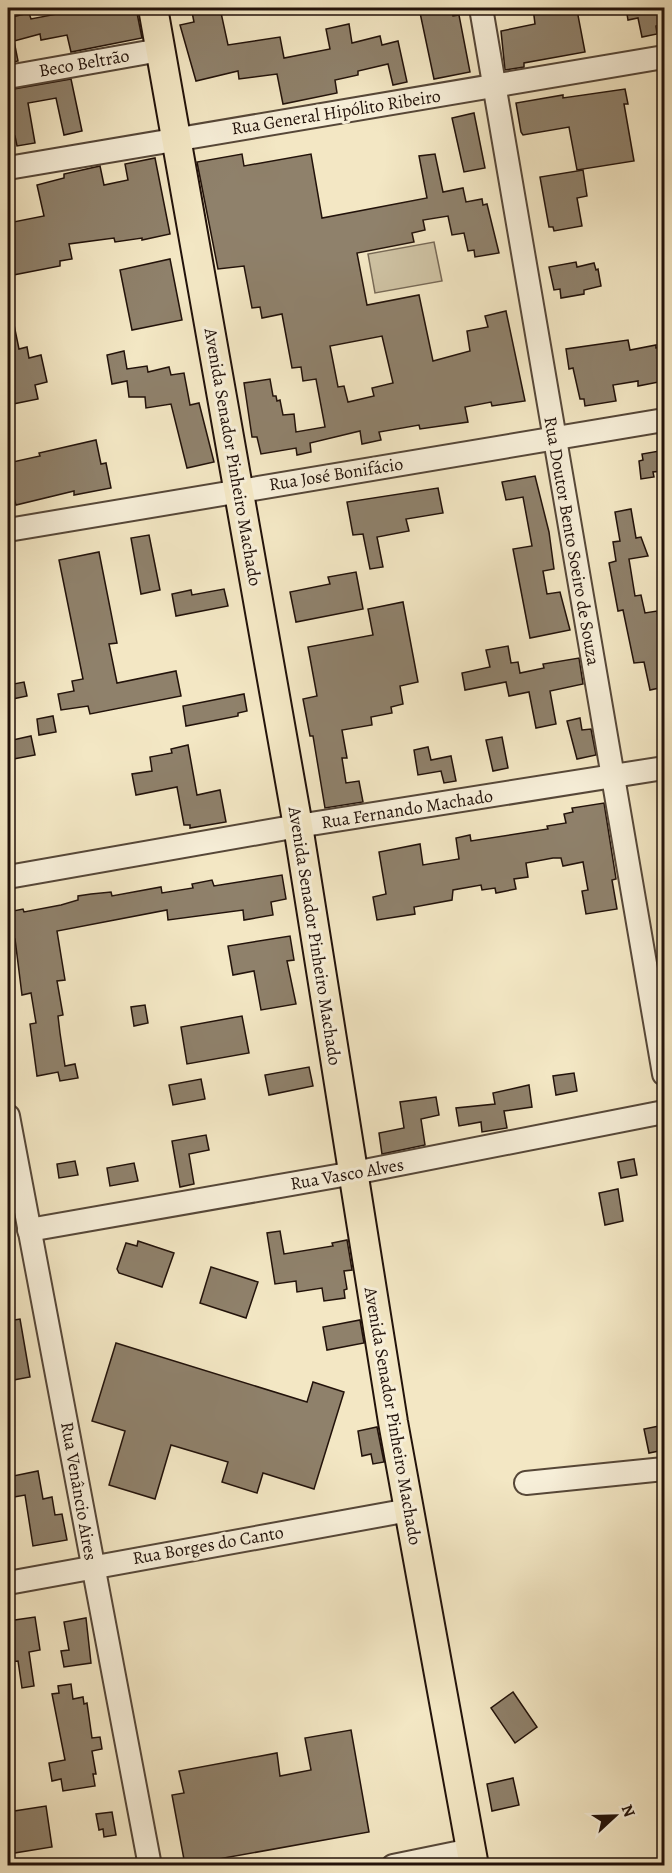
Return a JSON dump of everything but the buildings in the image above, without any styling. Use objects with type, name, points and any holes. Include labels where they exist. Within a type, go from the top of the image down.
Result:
[{"type":"main road","name":"Avenida Senador Pinheiro Machado","points":[[153,8],[239,489],[297,826],[409,1510],[472,1858]]},
{"type":"street","name":"Rua Doutor Bento Soeiro de Souza","points":[[481,8],[664,1074]]},
{"type":"street","name":"Beco Beltrão","points":[[8,77],[160,50]]},
{"type":"street","name":"Rua General Hipólito Ribeiro","points":[[8,168],[664,57]]},
{"type":"street","name":"Rua José Bonifácio","points":[[8,530],[239,489],[664,420]]},
{"type":"street","name":"Rua Fernando Machado","points":[[8,877],[297,826],[664,768]]},
{"type":"street","name":"Rua Vasco Alves","points":[[28,1230],[354,1173],[664,1112]]},
{"type":"street","name":"Rua Venâncio Aires","points":[[8,1116],[150,1866]]},
{"type":"street","points":[[526,1484],[664,1469]]},
{"type":"street","name":"Rua Borges do Canto","points":[[8,1583],[409,1510]]},
{"type":"street","points":[[393,1866],[472,1858]]},
{"type":"shaded area","points":[[434,242],[442,281],[375,293],[368,254]]}]
